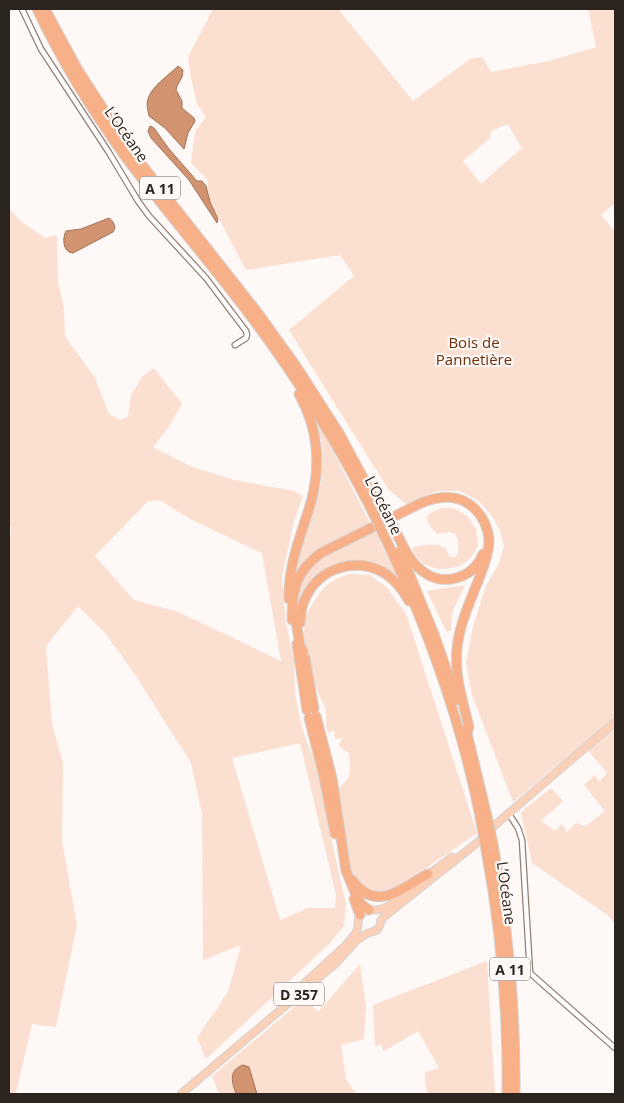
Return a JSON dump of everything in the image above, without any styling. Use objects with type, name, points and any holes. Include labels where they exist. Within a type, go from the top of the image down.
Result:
[{"type":"highway","name":"L’Océane","points":[[37,9],[68,68],[93,109],[117,144],[269,340],[371,500],[381,511],[420,596],[467,733],[503,908],[510,962],[514,1020],[515,1094]]},
{"type":"highway","name":"L’Océane","points":[[45,9],[78,70],[117,132],[253,306],[296,366],[335,427],[371,500],[396,545],[455,719],[484,819]]},
{"type":"highway","points":[[269,340],[270,348],[306,408],[314,429],[317,461],[315,485],[295,549],[290,576],[289,606],[318,741],[342,870],[356,903],[359,920]]},
{"type":"highway","points":[[292,620],[292,599],[298,579],[310,562],[321,553],[410,508],[432,499],[455,498],[472,506],[483,519],[489,542],[485,562],[462,622],[457,647],[457,671],[469,727],[467,733]]},
{"type":"highway","points":[[303,651],[300,646],[295,619],[294,606],[296,594],[305,573],[313,562],[326,553],[421,506],[443,500],[458,502],[471,508],[483,524],[486,534],[484,550],[476,566],[464,575],[448,579],[432,577],[421,570],[396,545]]},
{"type":"highway","points":[[304,672],[300,622],[301,609],[310,588],[327,573],[342,567],[357,565],[385,573],[403,591],[415,613],[421,619]]},
{"type":"highway","points":[[318,741],[332,778],[346,871],[362,905],[372,911]]},
{"type":"highway","name":"L’Océane","points":[[490,847],[502,967],[507,1094]]},
{"type":"highway","points":[[346,871],[359,888],[370,896],[377,897],[390,896],[428,874]]},
{"type":"main road","points":[[488,831],[381,920],[377,930],[368,933],[362,930],[359,920],[363,912],[372,911],[390,904],[488,831],[615,722]]},
{"type":"main road","points":[[372,911],[380,916],[381,920]]},
{"type":"main road","name":"D 357","points":[[228,1054],[345,946],[357,931],[359,920]]},
{"type":"main road","name":"D 357","points":[[181,1094],[336,963],[357,940],[368,933]]},
{"type":"street","points":[[22,9],[45,55],[108,151],[138,201],[149,216],[206,278],[246,331],[246,338],[235,346]]},
{"type":"street","points":[[509,814],[518,828],[522,840],[530,973],[615,1048]]},
{"type":"green space","name":"Bois de Pannetière","points":[[213,9],[338,9],[413,101],[470,59],[482,57],[491,72],[549,61],[596,47],[588,9],[615,9],[615,203],[601,215],[615,232],[615,925],[609,916],[532,863],[521,812],[551,788],[563,801],[541,821],[555,831],[562,824],[567,832],[576,823],[586,826],[605,811],[584,785],[595,775],[599,782],[607,773],[583,744],[513,802],[472,695],[466,662],[473,627],[486,585],[498,566],[504,546],[501,533],[494,519],[479,501],[460,491],[437,491],[406,504],[388,489],[289,330],[354,276],[340,255],[246,270],[209,200],[207,179],[191,163],[195,132],[206,117],[197,104],[188,57]],"holes":[[[508,124],[522,148],[481,184],[463,161],[490,138],[491,131]]]},
{"type":"green space","points":[[9,209],[23,223],[45,238],[57,235],[58,282],[64,308],[65,336],[95,378],[109,414],[120,420],[128,417],[131,395],[142,377],[154,368],[182,404],[168,428],[153,447],[192,467],[234,480],[294,491],[303,496],[294,521],[282,577],[286,624],[294,660],[295,694],[302,728],[324,796],[330,833],[346,904],[344,926],[329,944],[206,1059],[197,1038],[228,992],[241,945],[203,960],[202,814],[191,763],[134,673],[105,633],[78,606],[46,646],[52,724],[63,763],[62,841],[77,925],[56,1027],[32,1024],[17,1094],[9,1094],[9,556],[11,526],[9,525]],"holes":[[[160,500],[190,519],[262,553],[281,661],[178,612],[134,600],[95,556],[148,501]],[[300,743],[336,895],[335,908],[308,908],[280,920],[232,758]]]},
{"type":"green space","points":[[316,418],[371,525],[332,544],[294,583],[299,557],[315,508],[321,482],[322,444]]},
{"type":"green space","points":[[442,508],[454,508],[468,517],[476,529],[478,546],[471,558],[460,566],[446,569],[423,564],[414,554],[413,547],[436,545],[443,547],[450,557],[456,557],[458,545],[455,534],[449,532],[437,534],[430,526],[426,517]]},
{"type":"green space","points":[[375,531],[401,582],[367,564],[318,576],[298,622],[296,603],[299,588],[305,575],[324,556],[349,542]]},
{"type":"green space","points":[[349,574],[370,575],[387,588],[406,614],[477,833],[399,887],[381,893],[366,889],[354,877],[349,866],[336,789],[348,778],[349,753],[341,748],[339,744],[343,737],[336,739],[334,730],[329,733],[327,730],[325,707],[312,674],[304,635],[306,616],[320,593],[330,583]]},
{"type":"green space","points":[[465,585],[452,613],[451,631],[446,631],[427,591]]},
{"type":"green space","points":[[487,961],[495,1094],[428,1094],[425,1072],[439,1068],[418,1031],[384,1051],[381,1044],[375,1047],[373,1005]]},
{"type":"green space","points":[[360,964],[366,1007],[364,1039],[341,1045],[346,1079],[356,1094],[219,1094],[212,1076],[305,998],[318,1012]]},
{"type":"shaded area","points":[[178,66],[183,70],[176,90],[182,101],[182,108],[195,121],[188,133],[184,149],[165,128],[149,116],[147,105],[153,90]]},
{"type":"shaded area","points":[[150,126],[154,128],[169,149],[197,181],[202,181],[206,186],[210,202],[218,219],[217,223],[189,180],[151,138],[148,131]]},
{"type":"shaded area","points":[[109,218],[115,228],[113,232],[73,253],[67,251],[64,241],[66,231],[81,229]]},
{"type":"shaded area","points":[[243,1065],[249,1067],[257,1094],[236,1094],[232,1077],[235,1070]]}]
